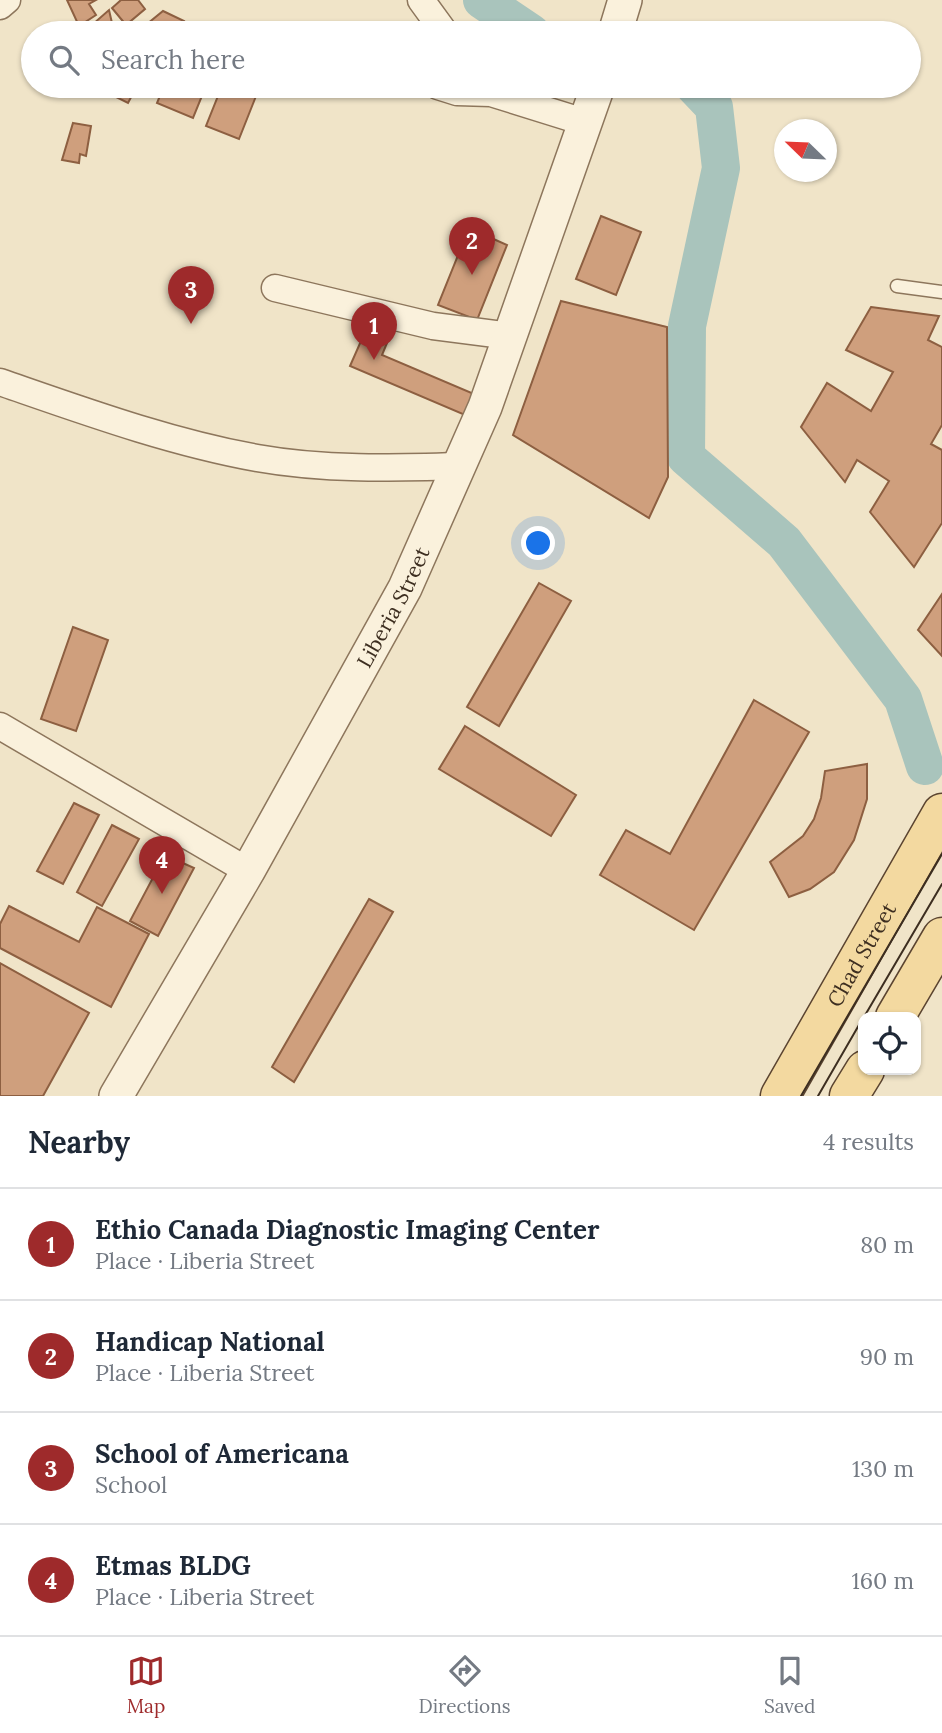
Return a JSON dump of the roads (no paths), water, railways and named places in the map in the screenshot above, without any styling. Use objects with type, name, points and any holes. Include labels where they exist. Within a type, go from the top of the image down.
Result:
[{"type":"main road","name":"Chad Street","points":[[780,1096],[942,813]]},
{"type":"main road","points":[[898,1012],[942,937]]},
{"type":"main road","points":[[849,1096],[862,1075]]},
{"type":"street","points":[[0,6],[7,0]]},
{"type":"street","points":[[421,0],[436,21]]},
{"type":"street","points":[[619,21],[625,0]]},
{"type":"street","points":[[512,98],[584,122]]},
{"type":"street","name":"Liberia Street","points":[[116,1096],[248,871],[405,588],[460,466],[511,336],[593,98]]},
{"type":"street","points":[[275,288],[433,326],[511,336]]},
{"type":"street","points":[[0,382],[180,440],[259,458],[381,469],[460,466]]},
{"type":"street","points":[[0,726],[248,871]]},
{"type":"lane","points":[[897,286],[942,292]]},
{"type":"waterway","points":[[482,0],[513,21]]},
{"type":"waterway","points":[[705,98],[714,107],[721,168],[687,326],[686,457],[784,542],[903,699],[925,766]]},
{"type":"tram line","points":[[801,1096],[942,854]]},
{"type":"tram line","points":[[867,1012],[942,884]]},
{"type":"tram line","points":[[818,1096],[858,1027]]},
{"type":"place","name":"Handicap National","points":[[472,275]]},
{"type":"place","name":"School of Americana","points":[[191,324]]},
{"type":"place","name":"Ethio Canada Diagnostic Imaging Center","points":[[374,360]]},
{"type":"place","name":"Etmas BLDG","points":[[162,894]]}]
